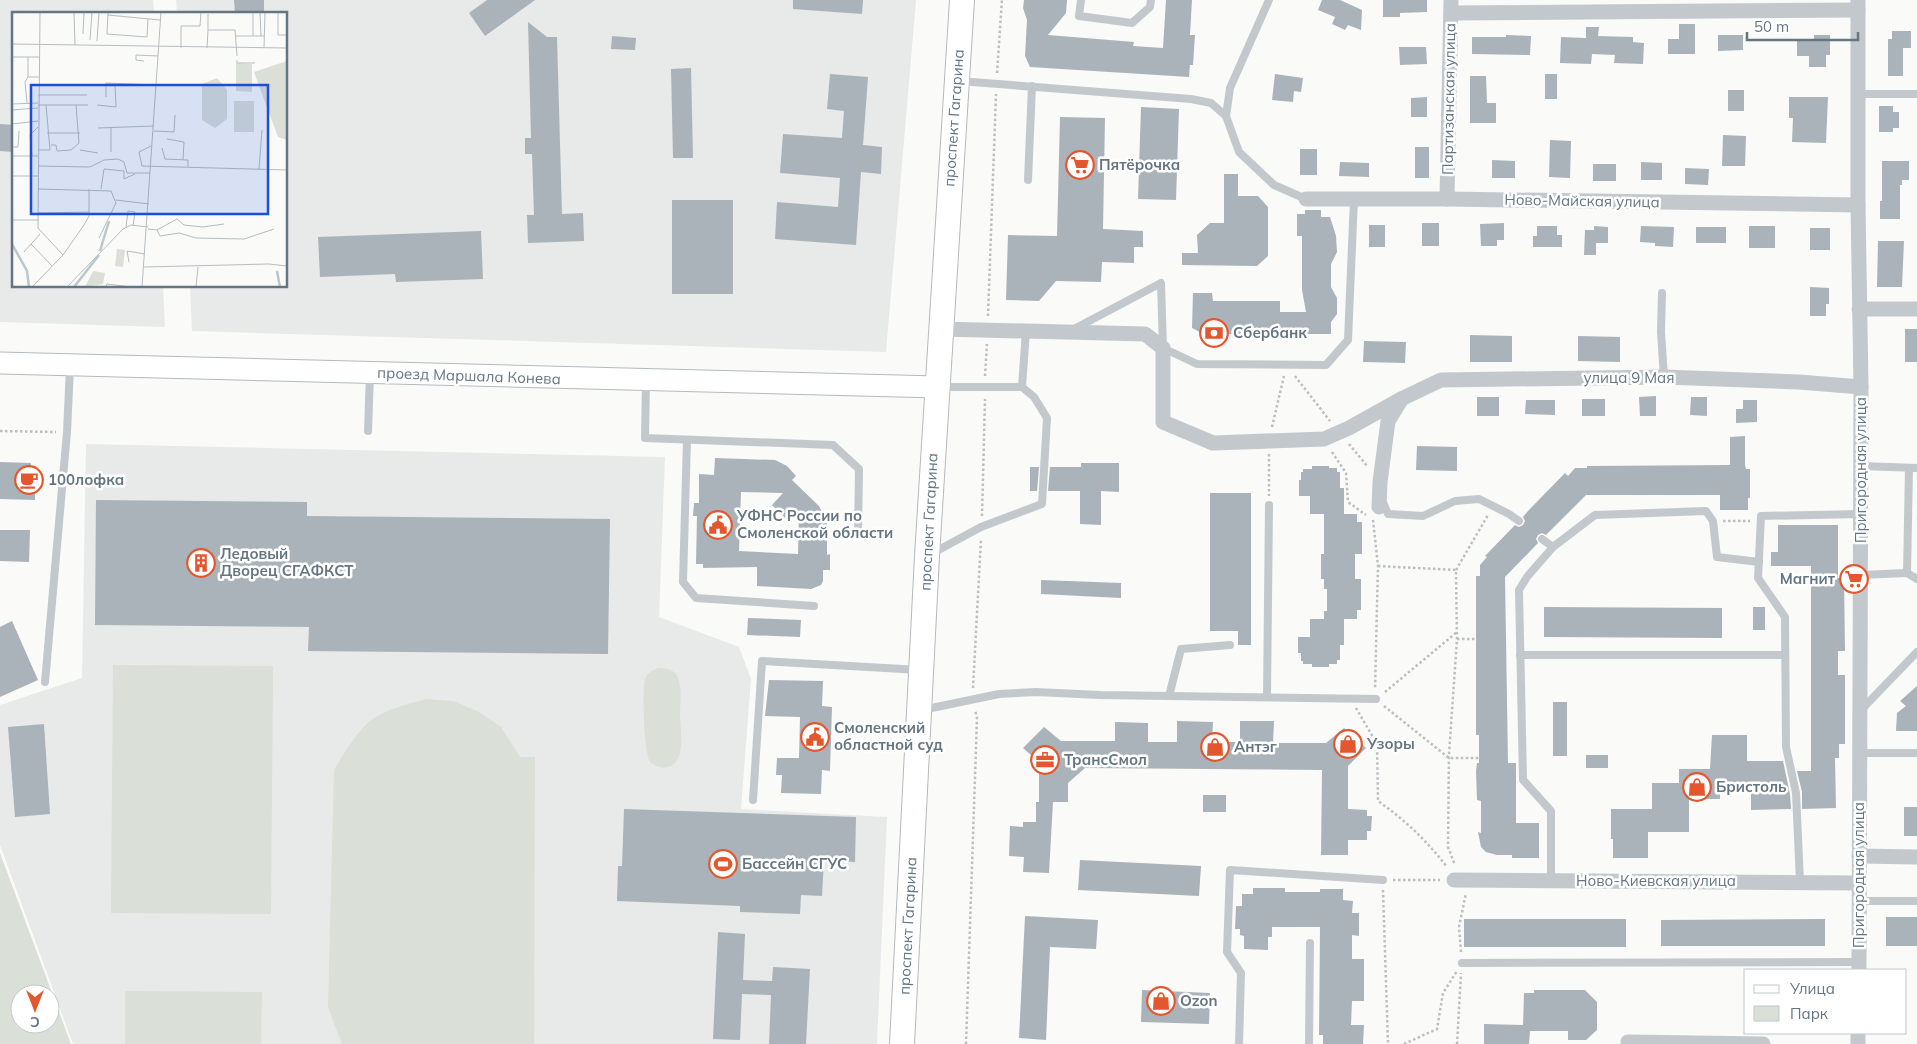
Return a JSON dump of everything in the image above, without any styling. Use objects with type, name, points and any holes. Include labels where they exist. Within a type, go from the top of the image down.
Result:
[{"type":"main road","name":"проспект Гагарина","points":[[902,1044],[927,556],[962,0]]},
{"type":"street","points":[[1451,6],[1858,5]]},
{"type":"street","name":"Пригородная улица","points":[[1858,5],[1858,205],[1861,387],[1859,966]]},
{"type":"street","name":"Партизанская улица","points":[[1447,199],[1451,6]]},
{"type":"street","name":"Ново-Майская улица","points":[[1306,199],[1447,199],[1858,205]]},
{"type":"street","points":[[1859,309],[1917,308]]},
{"type":"street","points":[[941,329],[1145,334],[1162,348],[1163,422],[1213,443],[1324,439]]},
{"type":"street","name":"проезд Маршала Конева","points":[[0,363],[937,387]]},
{"type":"street","name":"улица 9 Мая","points":[[1324,439],[1441,380],[1664,377],[1799,382],[1861,387]]},
{"type":"street","points":[[1378,501],[1388,421],[1401,399]]},
{"type":"street","points":[[1859,856],[1917,857]]},
{"type":"street","name":"Ново-Киевская улица","points":[[1460,880],[1858,883]]},
{"type":"street","points":[[1628,1042],[1763,1044]]},
{"type":"lane","points":[[1081,0],[1079,16],[1132,23],[1150,7],[1151,0]]},
{"type":"lane","points":[[1269,0],[1230,88],[1226,116],[1238,152],[1274,185],[1306,199]]},
{"type":"lane","points":[[956,81],[1191,99],[1211,102],[1226,116]]},
{"type":"lane","points":[[1028,180],[1032,86]]},
{"type":"lane","points":[[1858,94],[1917,94]]},
{"type":"lane","points":[[1069,332],[1161,283],[1162,348],[1197,364],[1326,365],[1348,340],[1354,199]]},
{"type":"lane","points":[[1662,293],[1661,332],[1664,377]]},
{"type":"lane","points":[[1022,387],[1026,331]]},
{"type":"lane","points":[[45,682],[67,432],[70,365]]},
{"type":"lane","points":[[368,431],[370,373]]},
{"type":"lane","points":[[646,381],[645,438],[833,445],[859,469],[858,534]]},
{"type":"lane","points":[[927,556],[981,527],[1042,504],[1047,418],[1034,397],[1022,387],[937,387]]},
{"type":"lane","points":[[686,440],[683,582],[696,598],[814,606]]},
{"type":"lane","points":[[1861,466],[1913,468],[1908,573]]},
{"type":"lane","points":[[1378,501],[1388,514],[1423,516],[1455,501],[1478,499],[1519,521]]},
{"type":"lane","points":[[1267,697],[1269,505]]},
{"type":"lane","points":[[1551,881],[1551,811],[1523,780],[1519,590],[1527,577],[1553,547],[1595,515],[1706,511],[1713,521],[1717,557],[1759,562]]},
{"type":"lane","points":[[1800,882],[1796,793],[1786,747],[1785,617],[1758,578],[1761,516],[1860,514]]},
{"type":"lane","points":[[1542,539],[1553,547]]},
{"type":"lane","points":[[1860,575],[1908,573],[1917,579]]},
{"type":"lane","points":[[1169,696],[1182,649],[1230,645]]},
{"type":"lane","points":[[1861,710],[1917,652]]},
{"type":"lane","points":[[1520,655],[1786,655]]},
{"type":"lane","points":[[753,800],[762,661],[922,670]]},
{"type":"lane","points":[[920,710],[999,694],[1036,692],[1100,695],[1376,699]]},
{"type":"lane","points":[[1859,753],[1917,753]]},
{"type":"lane","points":[[1239,1044],[1241,973],[1227,952],[1230,870],[1383,880]]},
{"type":"lane","points":[[1859,901],[1917,901]]},
{"type":"lane","points":[[1308,1044],[1310,943]]},
{"type":"lane","points":[[1462,963],[1859,966]]},
{"type":"lane","points":[[902,1044],[912,1044]]},
{"type":"path","points":[[1286,365],[1339,432],[1378,501],[1376,699]]},
{"type":"path","points":[[1269,505],[1268,441],[1286,365]]},
{"type":"path","points":[[0,431],[67,432]]},
{"type":"path","points":[[1324,439],[1346,473],[1348,502],[1378,501]]},
{"type":"path","points":[[1457,1044],[1462,963],[1459,928],[1460,880],[1448,847],[1449,758],[1457,639],[1456,570],[1492,507]]},
{"type":"path","points":[[1713,521],[1761,521]]},
{"type":"path","points":[[1378,566],[1456,570]]},
{"type":"path","points":[[1376,699],[1457,632]]},
{"type":"path","points":[[1457,639],[1476,639]]},
{"type":"path","points":[[1350,698],[1378,744],[1378,800],[1427,842],[1460,880]]},
{"type":"path","points":[[1376,699],[1449,758],[1479,758]]},
{"type":"path","points":[[1388,1044],[1383,880],[1460,880]]},
{"type":"path","points":[[1404,1044],[1437,1029],[1443,993],[1462,963]]},
{"type":"shaded area","points":[[0,0],[153,0],[154,12],[12,12],[12,288],[163,288],[165,327],[0,322]]},
{"type":"shaded area","points":[[176,0],[916,0],[886,352],[192,331],[190,288],[288,288],[288,12],[177,12]]},
{"type":"shaded area","points":[[86,444],[665,457],[659,617],[739,647],[751,679],[741,809],[887,817],[877,1044],[73,1044],[60,1009],[60,984],[51,984],[0,845],[0,705],[82,678]]},
{"type":"green space","points":[[113,665],[273,666],[271,914],[111,913]]},
{"type":"green space","points":[[659,668],[668,669],[675,673],[678,678],[680,691],[680,752],[674,764],[665,768],[658,767],[650,762],[646,747],[644,722],[645,680],[650,672]]},
{"type":"green space","points":[[426,699],[453,701],[479,712],[501,727],[520,757],[535,757],[534,1044],[342,1044],[328,1007],[334,770],[356,736],[371,720],[391,710]]},
{"type":"green space","points":[[0,853],[49,984],[10,984],[10,1034],[60,1034],[60,1014],[71,1044],[0,1044]]},
{"type":"green space","points":[[125,991],[262,992],[261,1044],[125,1044]]},
{"type":"building","points":[[234,0],[264,0],[264,12],[235,12]]},
{"type":"building","points":[[487,0],[535,0],[485,36],[469,13]]},
{"type":"building","points":[[793,0],[863,0],[862,14],[793,9]]},
{"type":"building","points":[[1024,0],[1067,0],[1066,13],[1048,35],[1134,42],[1133,46],[1163,48],[1166,0],[1192,0],[1190,35],[1195,35],[1193,65],[1190,65],[1189,77],[1030,67],[1025,56],[1027,20],[1023,8]]},
{"type":"building","points":[[1322,0],[1340,0],[1362,10],[1361,30],[1348,25],[1345,30],[1332,24],[1335,17],[1318,10]]},
{"type":"building","points":[[1383,0],[1427,0],[1427,12],[1400,13],[1400,17],[1383,17]]},
{"type":"building","points":[[528,22],[547,37],[557,37],[562,214],[583,213],[584,241],[528,243],[527,215],[534,215],[532,154],[525,154],[525,138],[531,138]]},
{"type":"building","points":[[1679,24],[1695,24],[1695,54],[1668,54],[1668,39],[1679,39]]},
{"type":"building","points":[[1586,27],[1599,27],[1598,36],[1633,37],[1633,42],[1644,43],[1643,64],[1614,63],[1615,55],[1592,54],[1591,64],[1560,63],[1561,37],[1586,38]]},
{"type":"building","points":[[1892,31],[1911,31],[1911,48],[1903,48],[1903,76],[1888,76],[1888,39],[1892,39]]},
{"type":"building","points":[[1506,35],[1531,36],[1530,55],[1472,54],[1472,37],[1506,37]]},
{"type":"building","points":[[1718,35],[1743,35],[1743,50],[1718,51]]},
{"type":"building","points":[[1814,35],[1830,35],[1830,55],[1826,55],[1826,67],[1809,67],[1809,56],[1797,56],[1797,39],[1814,40]]},
{"type":"building","points":[[612,36],[636,38],[635,50],[611,49]]},
{"type":"building","points":[[1399,47],[1426,47],[1427,64],[1400,65]]},
{"type":"building","points":[[691,68],[693,158],[673,158],[671,69]]},
{"type":"building","points":[[830,74],[868,77],[863,145],[882,147],[881,174],[861,172],[856,245],[775,239],[777,202],[838,207],[840,178],[780,173],[783,134],[842,138],[844,111],[827,109]]},
{"type":"building","points":[[1275,74],[1303,78],[1301,92],[1294,91],[1293,102],[1272,100]]},
{"type":"building","points":[[1545,74],[1557,74],[1557,99],[1545,99]]},
{"type":"building","points":[[1470,76],[1486,76],[1487,103],[1496,103],[1496,123],[1470,123]]},
{"type":"building","points":[[1728,90],[1744,90],[1744,111],[1728,111]]},
{"type":"building","points":[[1427,97],[1427,117],[1411,117],[1411,98]]},
{"type":"building","points":[[1789,97],[1828,97],[1826,143],[1792,142],[1793,118],[1789,118]]},
{"type":"building","points":[[1879,106],[1893,106],[1893,112],[1899,112],[1899,128],[1893,128],[1893,132],[1879,132]]},
{"type":"building","points":[[1141,107],[1179,109],[1176,200],[1138,199]]},
{"type":"building","points":[[1060,117],[1105,118],[1103,229],[1143,231],[1143,247],[1134,247],[1134,263],[1102,262],[1101,282],[1056,281],[1039,301],[1006,300],[1008,235],[1057,236]]},
{"type":"building","points":[[0,124],[12,125],[12,152],[0,151]]},
{"type":"building","points":[[1723,135],[1746,136],[1745,166],[1722,166]]},
{"type":"building","points":[[1550,140],[1571,141],[1570,178],[1549,177]]},
{"type":"building","points":[[1415,147],[1429,147],[1429,178],[1415,178]]},
{"type":"building","points":[[1300,149],[1317,149],[1317,175],[1300,175]]},
{"type":"building","points":[[1492,160],[1515,161],[1515,178],[1492,178]]},
{"type":"building","points":[[1882,161],[1909,161],[1909,180],[1902,180],[1902,185],[1900,185],[1900,219],[1880,219]]},
{"type":"building","points":[[1340,162],[1369,163],[1369,177],[1339,176]]},
{"type":"building","points":[[1641,162],[1662,163],[1662,180],[1641,180]]},
{"type":"building","points":[[1593,164],[1616,164],[1616,181],[1593,181]]},
{"type":"building","points":[[1685,168],[1709,169],[1708,185],[1685,184]]},
{"type":"building","points":[[1224,174],[1238,174],[1238,196],[1258,196],[1268,207],[1268,256],[1257,266],[1182,265],[1182,253],[1198,253],[1197,235],[1210,223],[1224,223]]},
{"type":"building","points":[[672,200],[733,200],[733,294],[672,294]]},
{"type":"building","points":[[1305,210],[1321,210],[1321,217],[1330,217],[1336,236],[1337,252],[1331,264],[1331,287],[1337,298],[1337,314],[1331,322],[1331,334],[1204,334],[1192,328],[1193,293],[1212,293],[1213,301],[1280,301],[1280,312],[1306,312],[1302,290],[1302,236],[1297,236],[1297,214],[1305,214]]},
{"type":"building","points":[[1422,223],[1439,223],[1439,246],[1422,246]]},
{"type":"building","points":[[1504,223],[1504,240],[1497,240],[1497,246],[1481,246],[1480,224]]},
{"type":"building","points":[[1369,225],[1385,225],[1385,247],[1369,247]]},
{"type":"building","points":[[1537,226],[1557,226],[1557,235],[1562,235],[1562,247],[1533,247],[1533,236],[1537,236]]},
{"type":"building","points":[[1594,226],[1608,227],[1608,243],[1596,243],[1596,255],[1584,255],[1585,230],[1594,230]]},
{"type":"building","points":[[1641,226],[1674,227],[1673,247],[1655,246],[1655,243],[1640,242]]},
{"type":"building","points":[[1749,226],[1775,226],[1775,248],[1749,248]]},
{"type":"building","points":[[1696,227],[1726,227],[1726,243],[1696,243]]},
{"type":"building","points":[[1810,228],[1830,228],[1830,250],[1810,250]]},
{"type":"building","points":[[481,231],[483,279],[396,282],[395,274],[320,277],[318,237]]},
{"type":"building","points":[[1878,241],[1904,241],[1902,287],[1877,287]]},
{"type":"building","points":[[1810,287],[1829,288],[1829,304],[1826,304],[1826,316],[1810,316]]},
{"type":"building","points":[[1905,329],[1917,329],[1917,362],[1905,362]]},
{"type":"building","points":[[1470,335],[1512,336],[1512,362],[1470,362]]},
{"type":"building","points":[[1578,336],[1620,337],[1620,362],[1578,361]]},
{"type":"building","points":[[1364,341],[1406,342],[1405,363],[1363,362]]},
{"type":"building","points":[[1656,396],[1656,416],[1640,416],[1639,397]]},
{"type":"building","points":[[1477,397],[1499,397],[1499,416],[1477,416]]},
{"type":"building","points":[[1691,397],[1707,397],[1707,416],[1690,415]]},
{"type":"building","points":[[1582,399],[1605,399],[1605,416],[1582,416]]},
{"type":"building","points":[[1526,400],[1555,400],[1555,415],[1525,414]]},
{"type":"building","points":[[1743,400],[1757,400],[1757,422],[1736,423],[1736,409],[1743,409]]},
{"type":"building","points":[[1745,436],[1745,465],[1746,469],[1750,469],[1748,510],[1720,510],[1720,495],[1586,495],[1546,535],[1542,533],[1538,535],[1536,539],[1538,543],[1505,577],[1508,763],[1516,763],[1516,823],[1539,823],[1539,858],[1512,858],[1512,855],[1497,855],[1486,852],[1481,847],[1478,832],[1481,833],[1481,801],[1477,800],[1476,771],[1477,763],[1479,763],[1479,735],[1476,735],[1476,576],[1480,576],[1480,565],[1487,557],[1485,556],[1515,525],[1519,527],[1523,525],[1525,521],[1523,517],[1528,511],[1565,473],[1568,476],[1575,468],[1587,468],[1587,466],[1730,465],[1730,437]]},
{"type":"building","points":[[1417,446],[1457,447],[1457,471],[1416,470]]},
{"type":"building","name":"УФНС России по Смоленской области","points":[[715,458],[775,460],[787,466],[796,476],[792,480],[819,506],[827,522],[827,555],[830,554],[830,570],[823,570],[821,585],[811,589],[757,586],[757,567],[703,568],[703,564],[696,564],[697,516],[693,516],[694,503],[699,503],[699,474],[714,475]],"holes":[[[741,492],[783,493],[772,505],[788,521],[799,512],[798,554],[739,551]]]},
{"type":"building","points":[[0,462],[31,463],[30,486],[35,486],[35,500],[0,499]]},
{"type":"building","points":[[1081,463],[1119,463],[1119,492],[1101,491],[1101,525],[1080,524],[1080,491],[1048,491],[1050,467],[1081,467]]},
{"type":"building","points":[[1312,466],[1337,468],[1337,472],[1340,472],[1340,488],[1344,488],[1344,514],[1357,514],[1357,522],[1362,522],[1362,554],[1355,554],[1355,579],[1361,579],[1361,610],[1357,610],[1357,619],[1344,619],[1344,645],[1340,645],[1340,660],[1337,660],[1337,664],[1329,664],[1329,667],[1312,667],[1312,664],[1303,664],[1301,653],[1298,653],[1298,637],[1310,637],[1310,619],[1324,619],[1324,611],[1327,611],[1327,589],[1324,589],[1324,579],[1321,579],[1321,554],[1324,554],[1324,514],[1310,514],[1310,496],[1299,496],[1301,472],[1303,472],[1303,469],[1312,469]]},
{"type":"building","points":[[1030,467],[1039,467],[1037,491],[1030,491]]},
{"type":"building","points":[[1210,493],[1251,493],[1251,645],[1238,645],[1238,631],[1210,631]]},
{"type":"building","points":[[96,500],[307,502],[307,516],[610,519],[608,654],[308,651],[309,627],[95,625]]},
{"type":"building","points":[[1778,525],[1838,525],[1838,578],[1844,578],[1845,651],[1838,651],[1838,675],[1845,675],[1845,744],[1839,744],[1839,758],[1835,758],[1836,808],[1802,809],[1802,792],[1797,771],[1811,771],[1811,566],[1771,566],[1771,552],[1778,552]]},
{"type":"building","points":[[0,530],[30,530],[29,562],[0,561]]},
{"type":"building","points":[[1041,580],[1121,583],[1121,598],[1041,594]]},
{"type":"building","points":[[1544,607],[1722,608],[1722,638],[1544,637]]},
{"type":"building","points":[[1753,607],[1765,607],[1765,630],[1753,630]]},
{"type":"building","points":[[748,618],[801,620],[800,637],[747,635]]},
{"type":"building","points":[[12,621],[38,680],[0,697],[0,627]]},
{"type":"building","name":"Смоленский областной суд","points":[[769,680],[823,681],[822,706],[832,707],[830,771],[822,770],[821,794],[781,793],[782,775],[776,775],[777,758],[799,758],[800,717],[765,716]]},
{"type":"building","points":[[1917,686],[1917,731],[1896,731],[1897,713],[1906,706],[1900,701]]},
{"type":"building","points":[[1553,702],[1567,702],[1567,756],[1553,756]]},
{"type":"building","points":[[1177,721],[1213,722],[1212,742],[1240,742],[1240,721],[1274,721],[1273,743],[1326,743],[1344,728],[1366,748],[1348,766],[1348,809],[1367,810],[1367,816],[1372,816],[1371,831],[1367,831],[1367,840],[1348,840],[1348,855],[1321,855],[1322,770],[1085,768],[1068,783],[1068,802],[1053,802],[1049,873],[1023,872],[1024,857],[1009,856],[1010,826],[1023,827],[1023,822],[1036,822],[1036,802],[1039,802],[1039,762],[1023,748],[1044,727],[1061,741],[1115,741],[1115,722],[1148,723],[1148,742],[1177,742]]},
{"type":"building","points":[[44,724],[50,814],[15,817],[8,727]]},
{"type":"building","points":[[1712,735],[1747,735],[1747,761],[1783,761],[1791,809],[1751,810],[1751,784],[1720,784],[1720,799],[1689,799],[1689,832],[1648,832],[1648,858],[1613,858],[1611,809],[1652,809],[1652,783],[1679,783],[1679,769],[1710,769]]},
{"type":"building","points":[[1586,755],[1608,755],[1608,768],[1586,768]]},
{"type":"building","points":[[1203,795],[1226,795],[1226,812],[1203,812]]},
{"type":"building","points":[[1904,807],[1917,807],[1917,836],[1904,836]]},
{"type":"building","name":"Бассейн СГУС","points":[[624,809],[856,817],[855,862],[824,860],[822,896],[801,895],[800,914],[740,912],[740,906],[617,901],[618,866],[622,866]]},
{"type":"building","points":[[1080,860],[1201,866],[1199,896],[1078,890]]},
{"type":"building","points":[[1253,888],[1285,888],[1285,892],[1320,892],[1320,889],[1343,889],[1343,900],[1353,901],[1352,913],[1359,913],[1359,936],[1352,935],[1352,959],[1364,959],[1364,1001],[1352,1001],[1351,1025],[1364,1025],[1363,1044],[1323,1044],[1323,1035],[1319,1035],[1320,927],[1272,927],[1272,937],[1268,937],[1268,950],[1244,949],[1244,936],[1240,935],[1240,929],[1235,929],[1236,906],[1242,906],[1242,894],[1253,894]]},
{"type":"building","points":[[1025,916],[1098,920],[1096,949],[1050,947],[1046,1040],[1019,1038]]},
{"type":"building","points":[[1886,917],[1917,917],[1917,946],[1886,946]]},
{"type":"building","points":[[1464,919],[1626,919],[1626,947],[1464,947]]},
{"type":"building","points":[[1825,919],[1825,946],[1661,946],[1661,920]]},
{"type":"building","points":[[718,932],[745,934],[743,980],[772,981],[773,967],[810,969],[806,1044],[769,1044],[771,995],[742,994],[740,1040],[713,1039]]},
{"type":"building","points":[[1142,990],[1210,993],[1209,1024],[1141,1022]]},
{"type":"building","points":[[1534,990],[1585,990],[1597,1002],[1597,1030],[1586,1040],[1568,1040],[1568,1031],[1530,1031],[1529,1044],[1484,1044],[1484,1024],[1523,1025],[1524,993],[1534,993]]},
{"type":"place","name":"Пятёрочка","points":[[1080,165]]},
{"type":"place","name":"Сбербанк","points":[[1214,333]]},
{"type":"place","name":"100лофка","points":[[29,480]]},
{"type":"place","name":"УФНС России по Смоленской области","points":[[718,525]]},
{"type":"place","name":"Ледовый Дворец СГАФКСТ","points":[[201,563]]},
{"type":"place","name":"Магнит","points":[[1854,579]]},
{"type":"place","name":"Смоленский областной суд","points":[[815,737]]},
{"type":"place","name":"Узоры","points":[[1348,744]]},
{"type":"place","name":"Антэг","points":[[1215,747]]},
{"type":"place","name":"ТрансСмол","points":[[1045,760]]},
{"type":"place","name":"Бристоль","points":[[1697,787]]},
{"type":"place","name":"Бассейн СГУС","points":[[723,864]]},
{"type":"place","name":"Ozon","points":[[1161,1001]]}]
